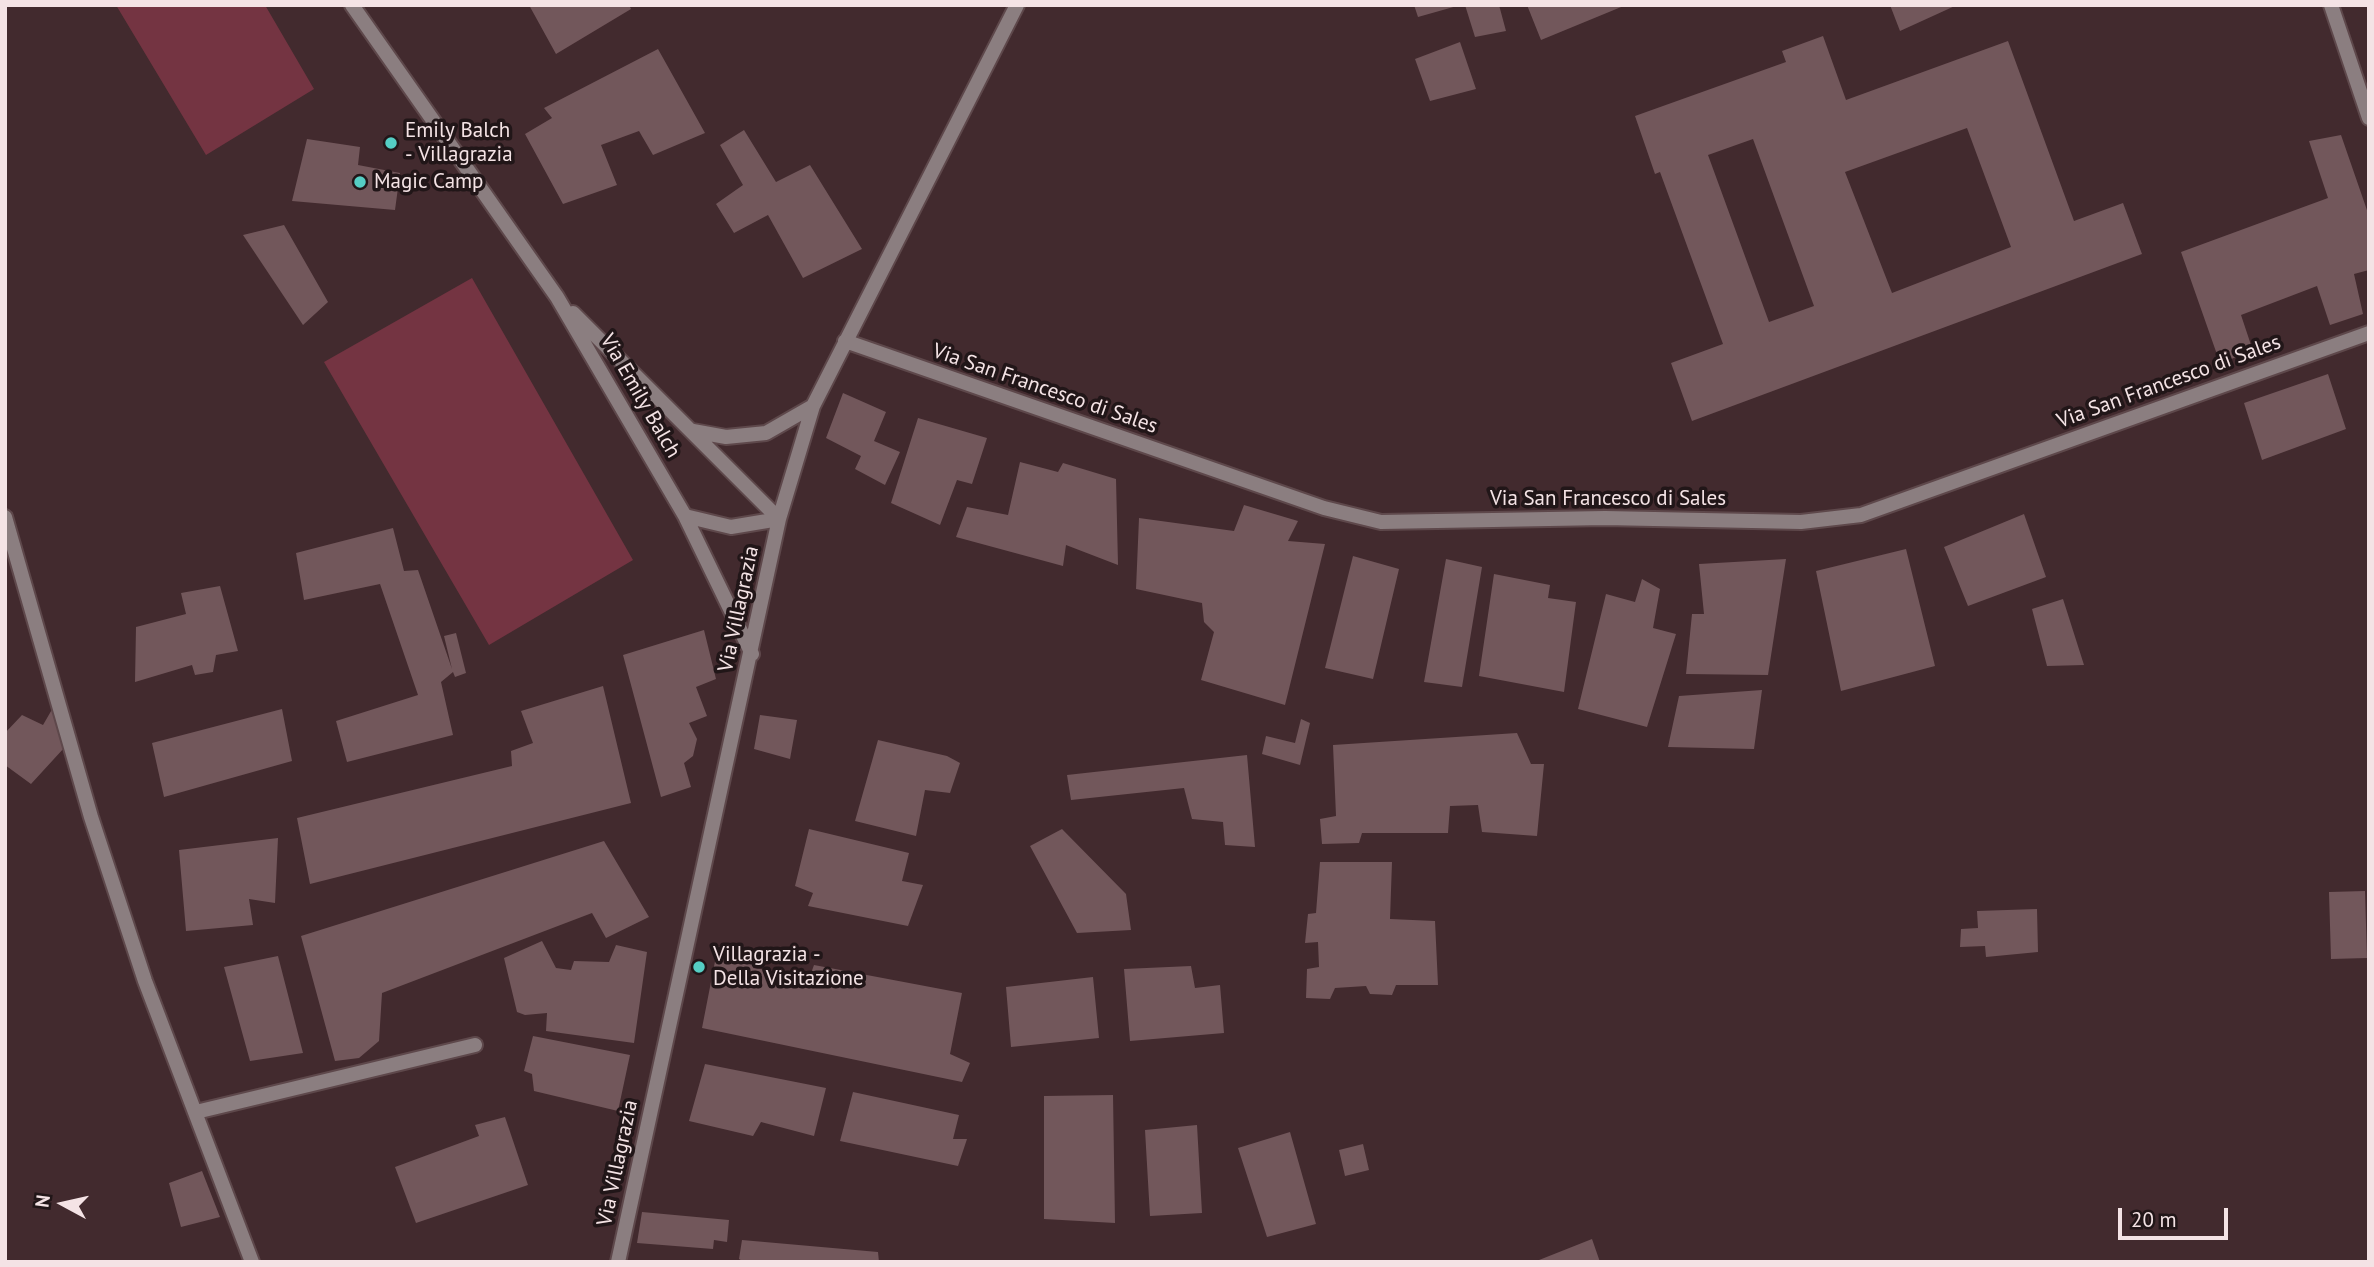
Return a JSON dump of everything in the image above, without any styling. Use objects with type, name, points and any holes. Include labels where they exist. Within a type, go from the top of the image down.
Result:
[{"type":"street","name":"Via Emily Balch","points":[[352,5],[498,209],[557,297],[685,516],[752,654]]},
{"type":"street","name":"Via Villagrazia","points":[[618,1262],[752,654],[779,519],[813,406],[1017,5]]},
{"type":"street","points":[[2331,5],[2369,118]]},
{"type":"street","name":"Via Emily Balch","points":[[557,297],[779,519]]},
{"type":"street","name":"Via San Francesco di Sales","points":[[845,341],[1324,508],[1381,522],[1605,518],[1801,522],[1861,515],[2369,333]]},
{"type":"street","name":"Via Emily Balch","points":[[692,431],[726,437],[766,433],[813,406]]},
{"type":"street","points":[[685,516],[731,527],[779,519]]},
{"type":"street","points":[[5,517],[96,829],[145,981],[252,1262]]},
{"type":"street","points":[[197,1112],[475,1045]]},
{"type":"shaded area","points":[[116,5],[265,5],[314,89],[206,155]]},
{"type":"shaded area","points":[[472,278],[633,560],[489,645],[324,362]]},
{"type":"building","points":[[529,5],[629,5],[631,9],[556,54]]},
{"type":"building","points":[[1414,5],[1457,5],[1457,6],[1418,17]]},
{"type":"building","points":[[1465,5],[1499,5],[1506,31],[1475,37]]},
{"type":"building","points":[[1527,5],[1626,5],[1541,40]]},
{"type":"building","points":[[1890,5],[1957,5],[1900,31]]},
{"type":"building","points":[[1823,36],[1846,100],[2008,41],[2074,221],[2123,203],[2142,254],[1692,421],[1671,363],[1723,344],[1660,172],[1655,174],[1635,116],[1786,62],[1782,51]],"holes":[[[1967,128],[2011,247],[1892,293],[1845,172]],[[1753,139],[1814,306],[1769,322],[1708,155]]]},
{"type":"building","points":[[1460,42],[1476,89],[1430,101],[1415,59]]},
{"type":"building","points":[[658,49],[705,133],[653,155],[639,131],[601,145],[617,185],[563,204],[525,134],[552,118],[544,108]]},
{"type":"building","points":[[744,130],[776,182],[810,165],[862,249],[803,278],[768,215],[734,233],[716,204],[743,185],[720,145]]},
{"type":"building","points":[[2341,135],[2369,216],[2369,270],[2354,274],[2363,314],[2330,325],[2317,286],[2241,315],[2253,351],[2220,363],[2181,252],[2328,198],[2309,141]]},
{"type":"building","points":[[307,139],[360,147],[358,165],[400,173],[395,210],[292,201]]},
{"type":"building","points":[[284,225],[328,302],[303,325],[243,235]]},
{"type":"building","points":[[2328,374],[2346,429],[2262,460],[2244,403]]},
{"type":"building","points":[[843,393],[886,412],[874,441],[900,452],[885,485],[855,469],[861,456],[826,438]]},
{"type":"building","points":[[918,418],[987,438],[972,484],[957,480],[940,525],[891,503]]},
{"type":"building","points":[[1020,462],[1058,472],[1063,463],[1116,479],[1118,565],[1066,545],[1063,566],[956,537],[967,507],[1008,515]]},
{"type":"building","points":[[1244,505],[1298,521],[1288,541],[1325,544],[1285,705],[1201,680],[1214,632],[1204,622],[1202,603],[1136,589],[1139,518],[1234,531]]},
{"type":"building","points":[[2024,514],[2046,577],[1968,606],[1944,547]]},
{"type":"building","points":[[393,528],[404,571],[418,570],[452,669],[444,636],[456,633],[466,673],[455,677],[453,672],[441,682],[453,735],[347,762],[336,721],[418,695],[380,584],[304,600],[296,553]]},
{"type":"building","points":[[1906,549],[1935,666],[1841,691],[1816,571]]},
{"type":"building","points":[[1353,556],[1399,569],[1373,679],[1325,668]]},
{"type":"building","points":[[1446,559],[1482,567],[1462,687],[1424,682]]},
{"type":"building","points":[[1786,559],[1768,675],[1686,674],[1692,614],[1704,614],[1699,564]]},
{"type":"building","points":[[1494,574],[1550,585],[1548,598],[1576,602],[1564,692],[1479,676]]},
{"type":"building","points":[[1642,579],[1660,589],[1653,628],[1676,634],[1647,727],[1578,709],[1606,594],[1635,602]]},
{"type":"building","points":[[220,586],[238,651],[216,655],[213,672],[195,675],[192,665],[135,682],[136,627],[186,614],[181,593]]},
{"type":"building","points":[[2063,599],[2084,665],[2047,666],[2032,609]]},
{"type":"building","points":[[704,630],[716,679],[696,687],[707,716],[689,723],[697,739],[693,756],[684,763],[691,787],[661,797],[623,655]]},
{"type":"building","points":[[603,686],[631,803],[310,884],[297,818],[512,766],[511,751],[533,743],[521,711]]},
{"type":"building","points":[[1762,690],[1754,749],[1668,747],[1679,696]]},
{"type":"building","points":[[54,706],[64,748],[31,784],[5,765],[5,733],[22,715],[43,725]]},
{"type":"building","points":[[282,709],[292,761],[164,797],[152,743]]},
{"type":"building","points":[[760,715],[797,720],[790,759],[754,749]]},
{"type":"building","points":[[1301,719],[1310,723],[1300,765],[1262,754],[1266,736],[1295,743]]},
{"type":"building","points":[[1517,733],[1531,764],[1544,764],[1537,836],[1482,832],[1478,805],[1450,806],[1448,833],[1362,833],[1359,843],[1322,844],[1320,819],[1336,816],[1333,745]]},
{"type":"building","points":[[878,740],[947,756],[960,763],[950,793],[925,790],[916,836],[855,821]]},
{"type":"building","points":[[1247,755],[1255,847],[1225,845],[1223,822],[1192,819],[1184,788],[1071,800],[1067,775]]},
{"type":"building","points":[[809,829],[909,853],[902,881],[923,885],[908,926],[808,906],[813,893],[795,886]]},
{"type":"building","points":[[1062,829],[1126,894],[1131,930],[1077,933],[1030,846]]},
{"type":"building","points":[[278,838],[275,903],[249,899],[253,925],[186,931],[179,850]]},
{"type":"building","points":[[604,841],[649,917],[606,938],[592,913],[382,993],[379,1041],[359,1058],[335,1061],[301,936]]},
{"type":"building","points":[[1320,862],[1392,862],[1390,919],[1435,921],[1438,985],[1396,985],[1392,995],[1370,994],[1366,986],[1335,988],[1330,999],[1306,998],[1307,969],[1319,967],[1318,942],[1305,943],[1308,914],[1316,913]]},
{"type":"building","points":[[2365,891],[2367,958],[2331,959],[2329,892]]},
{"type":"building","points":[[2037,909],[2038,952],[1986,957],[1985,946],[1960,947],[1961,929],[1978,928],[1977,911]]},
{"type":"building","points":[[542,941],[556,968],[571,970],[574,961],[609,962],[616,945],[647,952],[634,1043],[546,1031],[547,1013],[525,1015],[517,1012],[504,958]]},
{"type":"building","points":[[718,946],[752,950],[753,968],[810,976],[814,965],[962,993],[950,1054],[970,1063],[962,1082],[702,1028]]},
{"type":"building","points":[[278,956],[303,1053],[250,1061],[224,967]]},
{"type":"building","points":[[1191,966],[1195,988],[1220,985],[1224,1033],[1130,1041],[1124,969]]},
{"type":"building","points":[[1093,977],[1099,1038],[1011,1047],[1006,987]]},
{"type":"building","points":[[533,1036],[630,1055],[618,1111],[534,1091],[532,1074],[524,1071]]},
{"type":"building","points":[[705,1064],[826,1088],[814,1136],[761,1122],[753,1136],[689,1121]]},
{"type":"building","points":[[853,1092],[959,1115],[953,1139],[967,1139],[958,1166],[840,1141]]},
{"type":"building","points":[[1113,1095],[1115,1223],[1044,1219],[1044,1096]]},
{"type":"building","points":[[505,1117],[528,1185],[416,1223],[395,1167],[479,1136],[475,1125]]},
{"type":"building","points":[[1197,1125],[1202,1213],[1150,1216],[1145,1130]]},
{"type":"building","points":[[1290,1132],[1316,1224],[1267,1237],[1238,1148]]},
{"type":"building","points":[[1363,1144],[1369,1170],[1345,1176],[1339,1150]]},
{"type":"building","points":[[202,1171],[220,1217],[181,1227],[169,1183]]},
{"type":"building","points":[[642,1212],[729,1220],[727,1242],[714,1240],[713,1249],[637,1243]]},
{"type":"building","points":[[1592,1239],[1600,1262],[1534,1262]]},
{"type":"building","points":[[742,1240],[878,1252],[879,1262],[744,1262],[739,1259]]},
{"type":"place","name":"Emily Balch - Villagrazia","points":[[391,143]]},
{"type":"place","name":"Magic Camp","points":[[360,182]]},
{"type":"place","name":"Villagrazia - Della Visitazione","points":[[699,967]]}]
